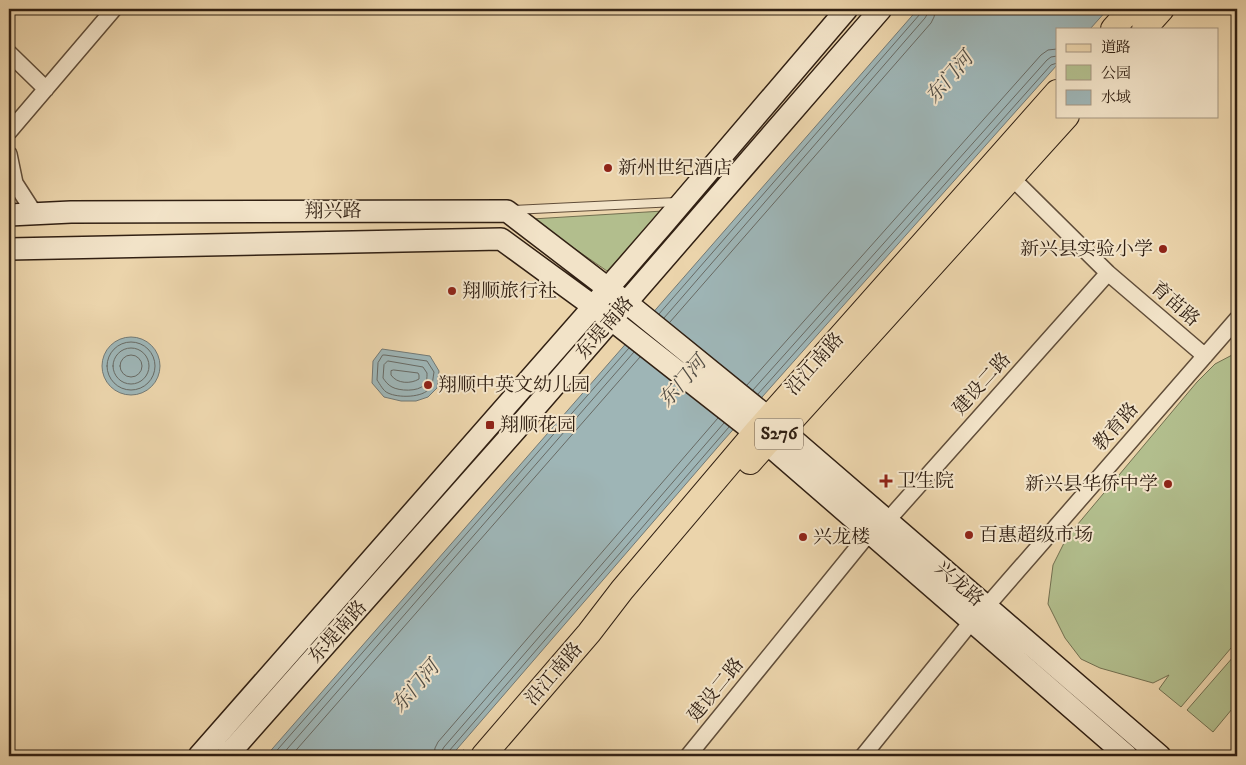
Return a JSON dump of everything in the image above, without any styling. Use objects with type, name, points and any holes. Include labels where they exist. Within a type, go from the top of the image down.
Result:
[{"type":"main road","name":"东堤南路","points":[[199,756],[594,306],[847,9]]},
{"type":"main road","name":"东堤南路","points":[[227,756],[627,303],[881,9]]},
{"type":"main road","points":[[1114,28],[1131,9]]},
{"type":"main road","points":[[1145,28],[1162,9]]},
{"type":"main road","name":"沿江南路","points":[[483,756],[589,634],[622,590],[1056,93]]},
{"type":"main road","name":"沿江南路","points":[[498,756],[763,427],[1012,178],[1065,118]]},
{"type":"main road","points":[[507,210],[627,303],[763,427]]},
{"type":"main road","name":"翔兴路","points":[[9,215],[71,212],[507,210]]},
{"type":"main road","name":"翔兴路","points":[[9,249],[501,239],[763,427]]},
{"type":"main road","name":"兴龙路","points":[[763,427],[979,614],[1160,756]]},
{"type":"main road","name":"兴龙路","points":[[979,614],[1127,756]]},
{"type":"street","points":[[35,214],[15,183],[9,153],[11,129],[114,9]]},
{"type":"street","points":[[9,53],[46,89]]},
{"type":"street","name":"育苗路","points":[[1012,178],[1108,272],[1205,356]]},
{"type":"street","name":"建设二路","points":[[688,756],[878,527],[1108,272]]},
{"type":"street","name":"教育路","points":[[863,756],[979,614],[1237,319]]},
{"type":"lane","points":[[507,210],[683,202]]},
{"type":"green space","points":[[663,211],[607,271],[532,219]]},
{"type":"green space","points":[[1237,354],[1237,641],[1181,707],[1159,689],[1169,675],[1153,683],[1100,668],[1081,659],[1065,638],[1048,604],[1053,565],[1067,537],[1197,382],[1215,364]]},
{"type":"green space","points":[[1234,656],[1237,659],[1237,703],[1213,732],[1187,710]]},
{"type":"water","name":"东门河","points":[[918,9],[1108,9],[1091,28],[1056,28],[1056,66],[723,441],[451,756],[266,756]]},
{"type":"water","points":[[125,337],[137,337],[147,341],[156,350],[160,372],[152,387],[137,395],[125,395],[115,391],[106,382],[102,372],[102,360],[106,350],[115,341]]},
{"type":"water","points":[[382,349],[430,356],[439,371],[437,388],[428,397],[416,401],[401,401],[384,397],[372,383],[373,361]]},
{"type":"place","name":"新州世纪酒店","points":[[608,168]]},
{"type":"place","name":"新兴县实验小学","points":[[1163,249]]},
{"type":"place","name":"翔顺旅行社","points":[[452,291]]},
{"type":"place","name":"翔顺中英文幼儿园","points":[[428,385]]},
{"type":"place","name":"翔顺花园","points":[[490,425]]},
{"type":"place","name":"卫生院","points":[[886,481]]},
{"type":"place","name":"新兴县华侨中学","points":[[1168,484]]},
{"type":"place","name":"百惠超级市场","points":[[969,535]]},
{"type":"place","name":"兴龙楼","points":[[803,537]]}]
